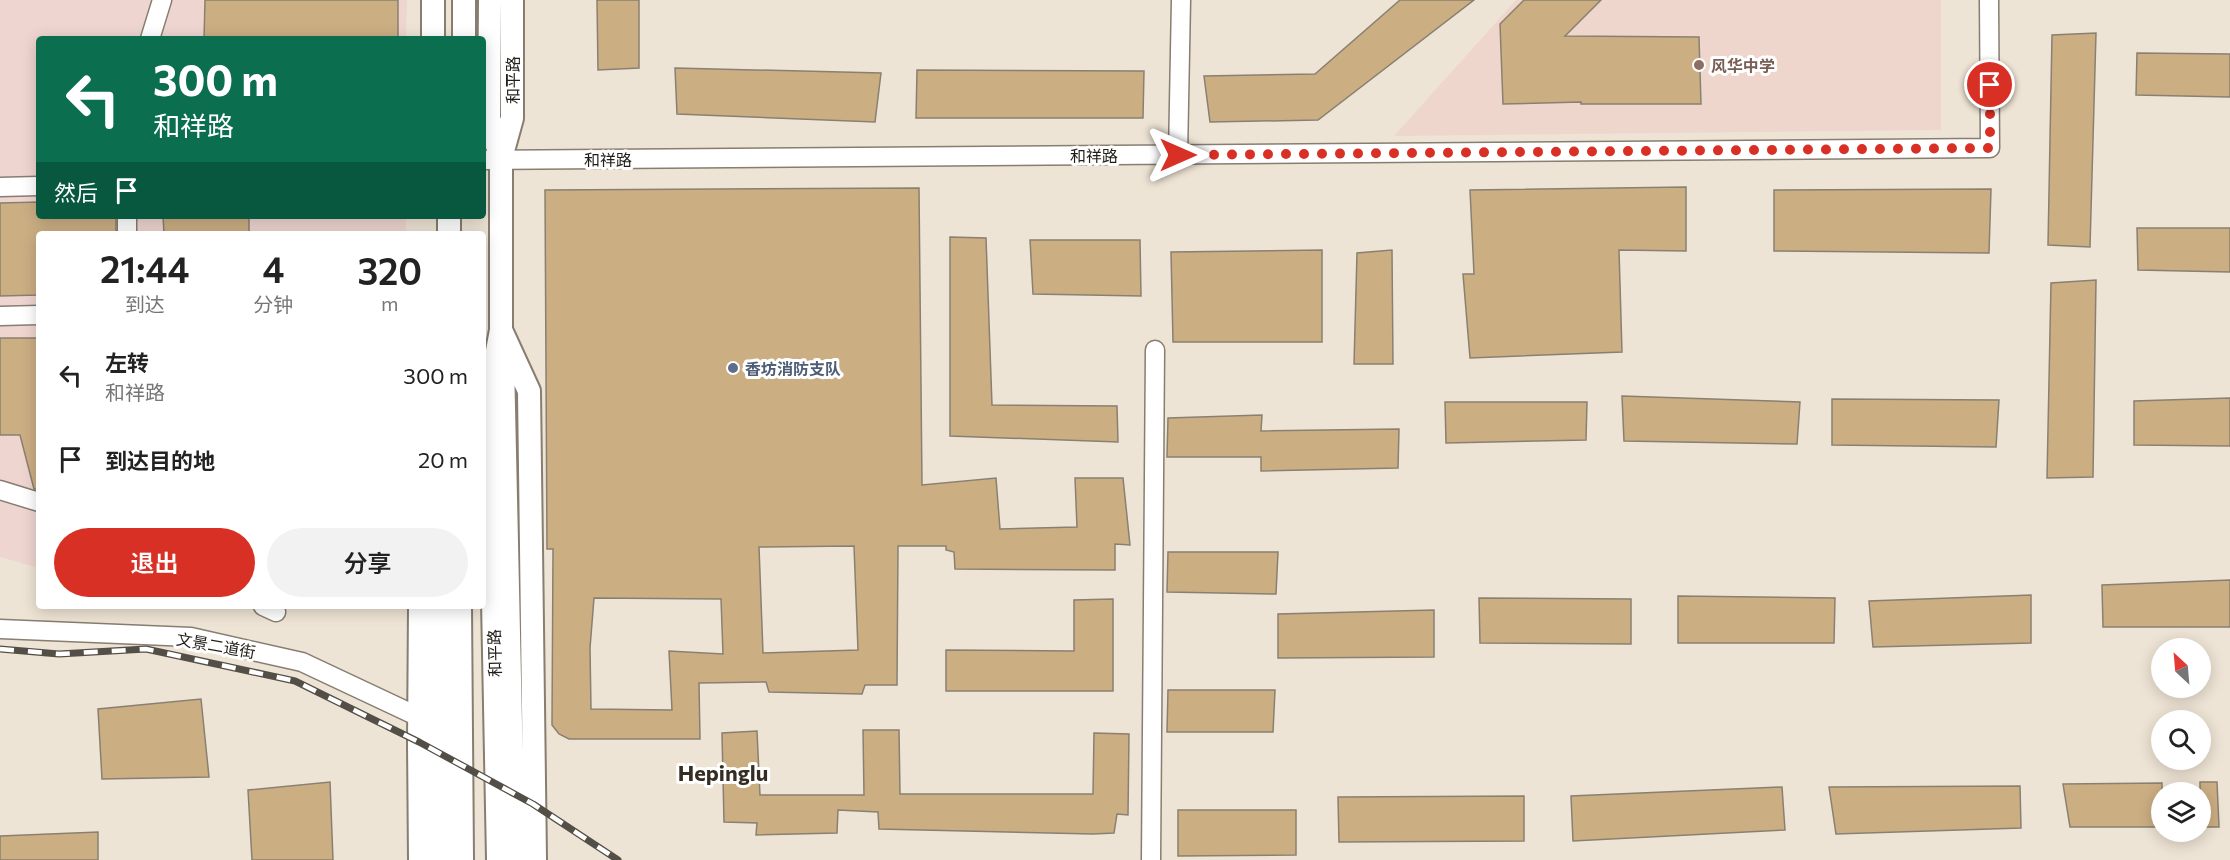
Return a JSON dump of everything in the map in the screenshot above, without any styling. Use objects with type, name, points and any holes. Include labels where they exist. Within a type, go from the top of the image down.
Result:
[{"type":"main road","points":[[433,0],[433,36]]},
{"type":"main road","points":[[464,0],[464,36]]},
{"type":"main road","name":"和平路","points":[[489,0],[489,119],[501,330],[489,393],[498,860]]},
{"type":"main road","name":"和平路","points":[[492,160],[512,118],[513,0]]},
{"type":"main road","points":[[501,330],[506,403],[514,860]]},
{"type":"main road","points":[[501,330],[529,392],[535,860]]},
{"type":"main road","points":[[420,609],[420,860]]},
{"type":"main road","points":[[439,609],[441,860]]},
{"type":"main road","name":"和平路","points":[[460,609],[462,860]]},
{"type":"street","points":[[151,36],[162,0]]},
{"type":"street","points":[[1178,155],[1181,0]]},
{"type":"street","name":"和祥路","points":[[492,160],[1990,148],[1989,0]]},
{"type":"street","points":[[0,187],[36,186]]},
{"type":"street","points":[[0,316],[36,315]]},
{"type":"street","points":[[1151,860],[1155,350]]},
{"type":"street","points":[[0,490],[36,501]]},
{"type":"street","name":"文景二道街","points":[[0,629],[191,637],[302,662],[419,717]]},
{"type":"shaded area","points":[[0,0],[407,0],[406,36],[36,36],[36,219],[406,219],[406,231],[36,231],[36,567],[0,557]]},
{"type":"shaded area","name":"风华中学","points":[[1516,0],[1941,0],[1941,130],[1394,136]]},
{"type":"building","points":[[205,0],[398,0],[398,36],[204,36]]},
{"type":"building","points":[[597,0],[639,0],[639,68],[598,70]]},
{"type":"building","points":[[1400,0],[1474,0],[1318,120],[1210,122],[1204,76],[1315,74]]},
{"type":"building","points":[[1524,0],[1601,0],[1565,36],[1699,37],[1701,104],[1581,104],[1581,102],[1503,104],[1500,24]]},
{"type":"building","points":[[2096,33],[2090,247],[2048,245],[2052,35]]},
{"type":"building","points":[[2137,53],[2230,54],[2230,97],[2136,95]]},
{"type":"building","points":[[675,68],[881,73],[875,122],[677,114]]},
{"type":"building","points":[[917,70],[1144,71],[1143,118],[916,118]]},
{"type":"building","points":[[1686,187],[1686,251],[1619,250],[1622,352],[1470,358],[1463,274],[1474,274],[1470,190]]},
{"type":"building","name":"香坊消防支队","points":[[919,188],[922,485],[996,478],[1000,529],[1077,527],[1075,478],[1123,478],[1130,545],[1115,544],[1115,570],[955,569],[954,552],[946,550],[946,546],[898,546],[897,685],[865,685],[862,694],[769,692],[766,682],[699,683],[700,739],[569,739],[559,734],[552,725],[553,549],[547,549],[545,190]],"holes":[[[854,546],[858,650],[763,653],[759,547]],[[594,598],[721,599],[723,654],[669,651],[672,710],[591,709],[590,648]]]},
{"type":"building","points":[[1991,189],[1989,253],[1774,251],[1774,190]]},
{"type":"building","points":[[36,202],[36,219],[116,219],[116,231],[36,231],[36,295],[0,296],[0,203]]},
{"type":"building","points":[[163,219],[249,219],[249,231],[164,231]]},
{"type":"building","points":[[2137,228],[2230,228],[2230,272],[2138,270]]},
{"type":"building","points":[[950,237],[986,238],[992,405],[1117,406],[1118,442],[950,436]]},
{"type":"building","points":[[1030,240],[1140,240],[1141,296],[1033,294]]},
{"type":"building","points":[[1322,250],[1322,342],[1173,342],[1171,252]]},
{"type":"building","points":[[1392,250],[1393,364],[1354,364],[1357,253]]},
{"type":"building","points":[[2096,280],[2093,477],[2047,478],[2051,283]]},
{"type":"building","points":[[0,338],[36,338],[36,489],[34,489],[20,435],[0,435]]},
{"type":"building","points":[[1622,396],[1800,402],[1797,444],[1624,441]]},
{"type":"building","points":[[2230,398],[2230,446],[2134,445],[2134,401]]},
{"type":"building","points":[[1832,399],[1999,400],[1996,447],[1832,445]]},
{"type":"building","points":[[1445,402],[1587,402],[1586,440],[1446,443]]},
{"type":"building","points":[[1262,415],[1261,431],[1399,429],[1398,468],[1261,471],[1261,457],[1167,457],[1168,418]]},
{"type":"building","points":[[1168,552],[1278,552],[1276,594],[1167,592]]},
{"type":"building","points":[[2230,580],[2230,627],[2103,627],[2102,585]]},
{"type":"building","points":[[2031,595],[2031,643],[1873,647],[1869,601]]},
{"type":"building","points":[[1678,596],[1835,598],[1834,643],[1678,643]]},
{"type":"building","points":[[1479,598],[1631,599],[1631,644],[1480,643]]},
{"type":"building","points":[[1113,599],[1113,691],[946,691],[946,650],[1074,651],[1074,600]]},
{"type":"building","points":[[1434,610],[1434,657],[1278,658],[1278,614]]},
{"type":"building","points":[[1168,690],[1275,690],[1273,732],[1167,732]]},
{"type":"building","points":[[201,699],[209,777],[102,779],[98,709]]},
{"type":"building","points":[[863,730],[899,730],[900,794],[1093,794],[1094,733],[1129,734],[1128,815],[1117,814],[1114,833],[1093,834],[879,829],[878,812],[838,810],[837,833],[756,835],[757,823],[724,822],[722,733],[757,731],[760,795],[864,795]]},
{"type":"building","points":[[330,782],[333,860],[252,860],[248,790]]},
{"type":"building","points":[[2211,782],[2217,782],[2219,827],[2211,827]]},
{"type":"building","points":[[2151,783],[2151,827],[2070,827],[2063,784]]},
{"type":"building","points":[[2020,786],[2021,828],[1836,834],[1829,787]]},
{"type":"building","points":[[1782,787],[1785,830],[1573,841],[1571,796]]},
{"type":"building","points":[[1524,796],[1524,841],[1339,842],[1338,797]]},
{"type":"building","points":[[1178,810],[1296,810],[1296,855],[1178,856]]},
{"type":"building","points":[[98,832],[98,860],[0,860],[0,836]]},
{"type":"railway","points":[[0,649],[59,654],[146,649],[295,681],[419,742],[533,804],[618,860]]},
{"type":"place","name":"风华中学","points":[[1699,65]]},
{"type":"place","name":"香坊消防支队","points":[[733,368]]},
{"type":"district","name":"Hepinglu","points":[[723,772]]},
{"type":"route","points":[[1178,155],[1990,148],[1990,85]]}]
